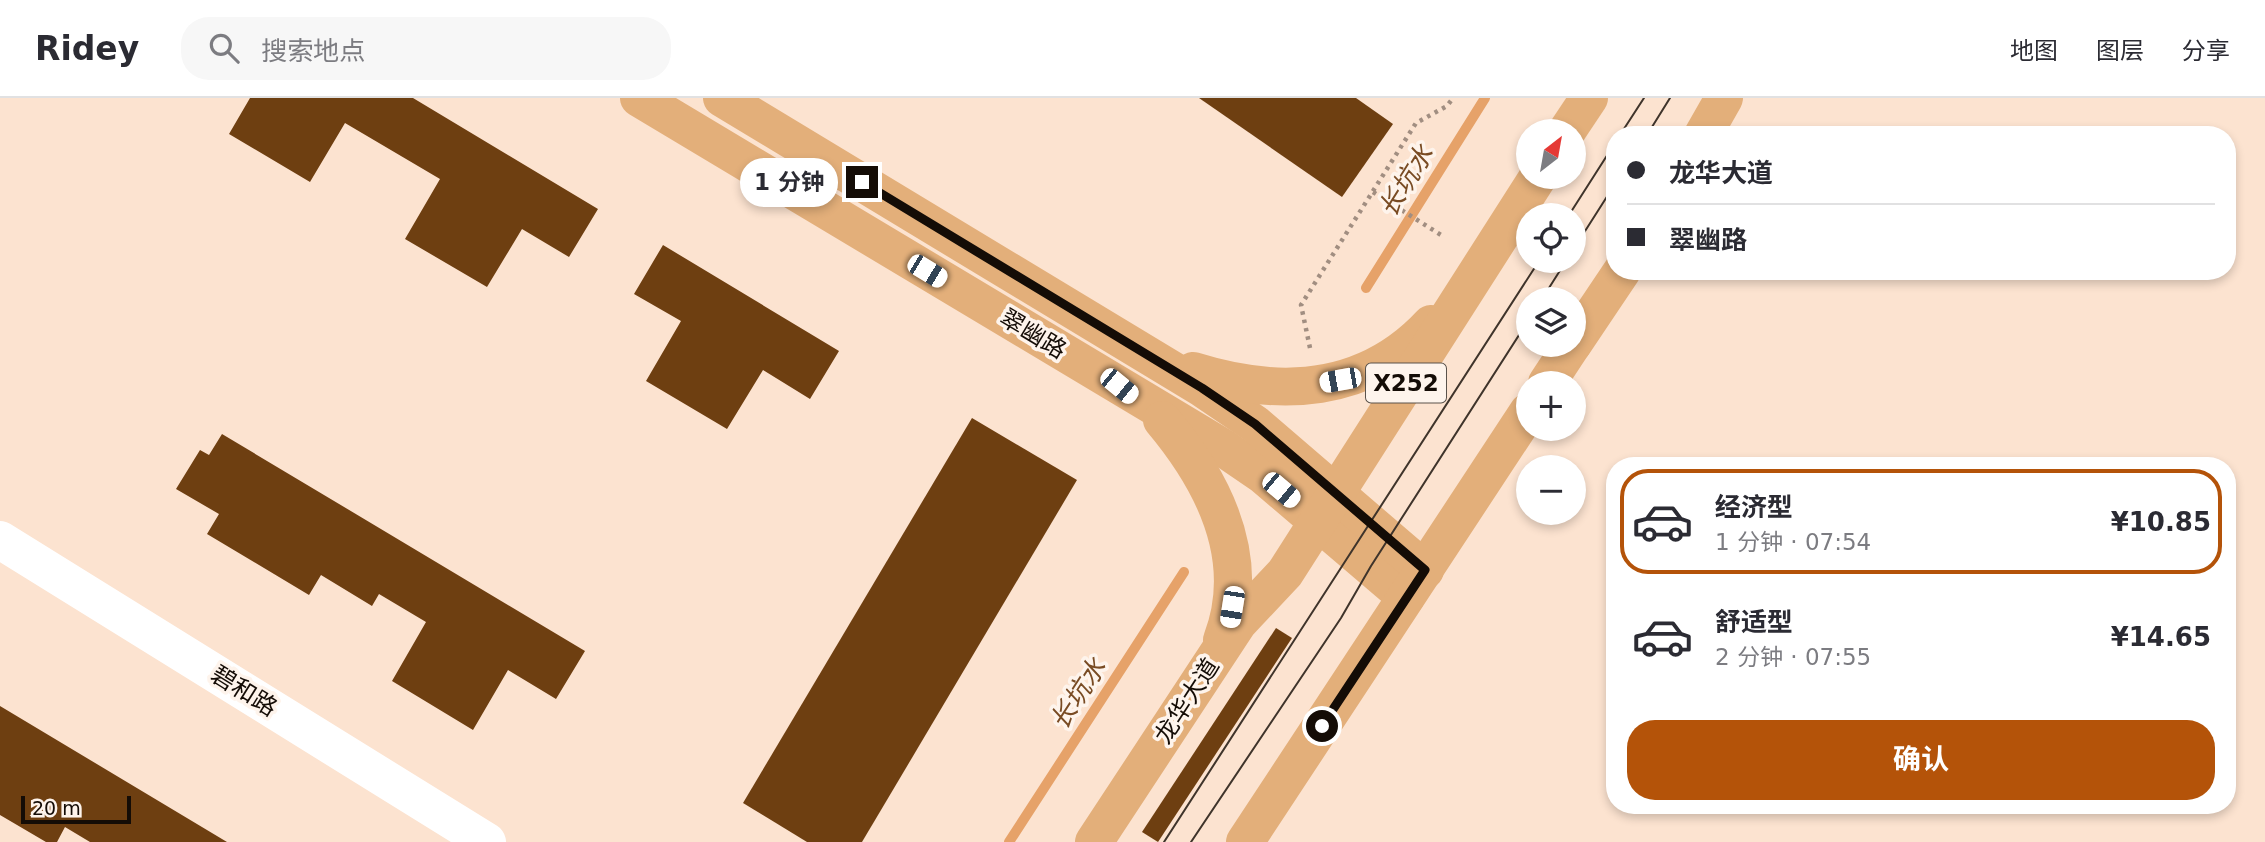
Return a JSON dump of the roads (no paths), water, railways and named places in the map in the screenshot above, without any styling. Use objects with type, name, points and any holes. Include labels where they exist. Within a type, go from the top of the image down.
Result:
[{"type":"main road","name":"翠幽路","points":[[639,98],[1222,447],[1263,475],[1326,507]]},
{"type":"main road","name":"翠幽路","points":[[722,98],[1142,351],[1255,424],[1326,507],[1415,584]]},
{"type":"main road","points":[[1575,119],[1589,98]]},
{"type":"main road","name":"龙华大道","points":[[1094,842],[1238,623],[1285,573],[1530,189]]},
{"type":"main road","points":[[1142,351],[1227,382],[1298,388],[1340,380],[1398,353],[1426,329],[1477,272]]},
{"type":"main road","points":[[1586,325],[1616,280]]},
{"type":"main road","points":[[1119,386],[1160,419],[1183,445],[1202,473],[1216,503],[1233,559],[1234,593],[1230,621],[1216,657]]},
{"type":"main road","points":[[1245,842],[1516,430]]},
{"type":"street","name":"碧和路","points":[[0,540],[487,842]]},
{"type":"waterway","name":"长坑水","points":[[1366,288],[1485,98]]},
{"type":"waterway","name":"长坑水","points":[[1009,842],[1184,572]]},
{"type":"tram line","points":[[1626,126],[1644,98]]},
{"type":"tram line","points":[[1653,126],[1670,98]]},
{"type":"tram line","points":[[1577,203],[1606,157]]},
{"type":"tram line","points":[[1586,230],[1606,198]]},
{"type":"tram line","points":[[1164,842],[1531,273]]},
{"type":"tram line","points":[[1550,287],[1558,273]]},
{"type":"tram line","points":[[1191,842],[1341,618],[1371,566],[1516,340]]}]
